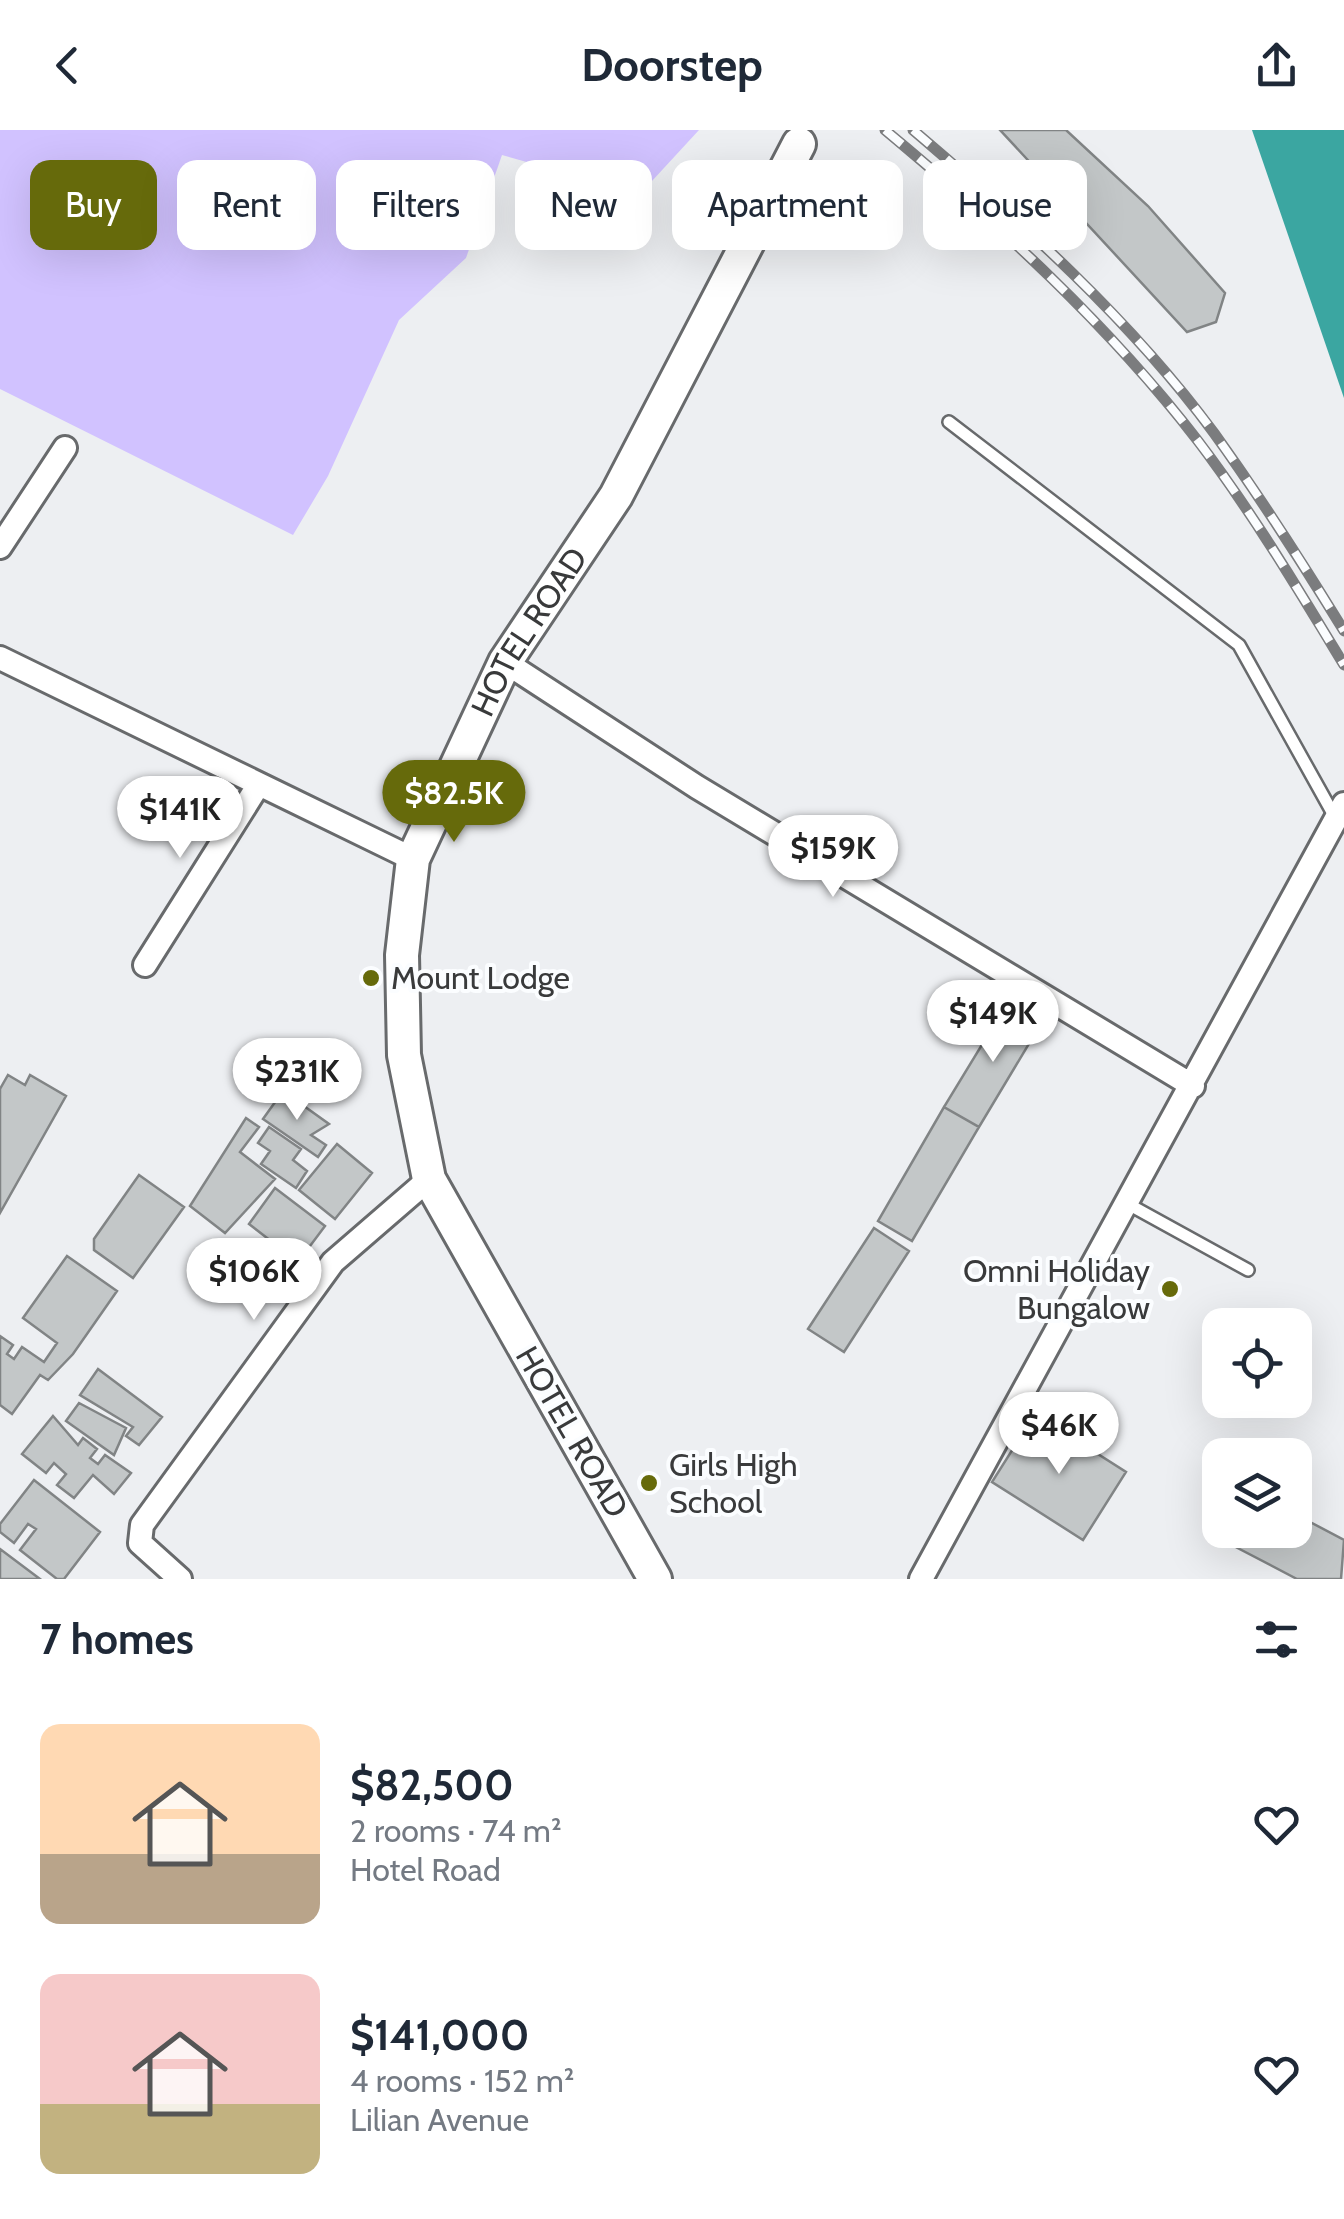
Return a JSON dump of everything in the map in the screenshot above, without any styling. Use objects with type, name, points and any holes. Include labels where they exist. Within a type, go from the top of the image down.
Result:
[{"type":"street","name":"HOTEL ROAD","points":[[656,1579],[428,1179],[404,1055],[402,955],[413,859],[505,662],[616,496],[800,134]]},
{"type":"street","points":[[0,548],[65,448]]},
{"type":"street","points":[[0,658],[413,859]]},
{"type":"street","points":[[505,662],[697,787],[1193,1086]]},
{"type":"street","points":[[145,965],[259,784]]},
{"type":"street","points":[[921,1579],[1340,812]]},
{"type":"street","points":[[180,1579],[140,1543],[142,1524],[333,1262],[428,1179]]},
{"type":"lane","points":[[949,422],[1239,645],[1340,812]]},
{"type":"lane","points":[[1128,1204],[1248,1270]]},
{"type":"shaded area","points":[[0,130],[699,130],[652,181],[652,160],[520,160],[502,155],[495,175],[495,160],[336,160],[336,250],[469,250],[466,258],[399,320],[328,476],[293,535],[0,389]]},
{"type":"water","points":[[1252,130],[1344,130],[1344,398]]},
{"type":"building","points":[[1000,130],[1066,130],[1148,206],[1225,293],[1216,322],[1187,332],[1087,224],[1087,160],[1028,160]]},
{"type":"building","points":[[1008,1002],[1042,1022],[979,1127],[944,1107]]},
{"type":"building","points":[[8,1075],[25,1085],[30,1075],[66,1096],[0,1213],[0,1089]]},
{"type":"building","points":[[283,1091],[329,1124],[311,1135],[326,1145],[318,1157],[263,1119]]},
{"type":"building","points":[[944,1107],[979,1127],[912,1241],[878,1221]]},
{"type":"building","points":[[246,1118],[259,1127],[240,1152],[275,1179],[225,1233],[190,1206]]},
{"type":"building","points":[[269,1127],[301,1149],[293,1160],[307,1171],[296,1188],[261,1164],[270,1151],[258,1143]]},
{"type":"building","points":[[337,1144],[372,1173],[335,1219],[299,1190]]},
{"type":"building","points":[[139,1175],[184,1207],[133,1278],[94,1250],[94,1239]]},
{"type":"building","points":[[275,1188],[325,1226],[298,1262],[249,1224]]},
{"type":"building","points":[[874,1228],[909,1251],[844,1352],[808,1329]]},
{"type":"building","points":[[67,1256],[117,1291],[73,1354],[48,1380],[40,1375],[12,1414],[0,1405],[0,1336],[13,1345],[7,1354],[14,1359],[22,1347],[44,1362],[57,1343],[23,1318]]},
{"type":"building","points":[[98,1369],[162,1417],[139,1445],[126,1436],[133,1427],[80,1395]]},
{"type":"building","points":[[79,1403],[126,1428],[114,1455],[66,1421]]},
{"type":"building","points":[[1035,1414],[1126,1472],[1083,1540],[992,1482]]},
{"type":"building","points":[[53,1416],[78,1445],[83,1438],[97,1449],[90,1458],[98,1464],[105,1455],[131,1473],[114,1494],[93,1475],[74,1498],[57,1485],[66,1474],[54,1463],[46,1473],[22,1454]]},
{"type":"building","points":[[34,1480],[100,1532],[64,1579],[57,1579],[20,1550],[36,1529],[28,1524],[14,1543],[0,1532],[0,1524]]},
{"type":"building","points":[[1312,1523],[1344,1540],[1341,1579],[1297,1579],[1238,1548],[1312,1548]]},
{"type":"building","points":[[0,1549],[40,1579],[0,1579]]},
{"type":"railway","points":[[885,130],[1050,277],[1127,356],[1237,495],[1344,665]]},
{"type":"railway","points":[[913,130],[1033,236],[1147,350],[1231,457],[1344,631]]},
{"type":"place","name":"Mount Lodge","points":[[371,978]]},
{"type":"place","name":"Omni Holiday Bungalow","points":[[1170,1289]]},
{"type":"place","name":"Girls High School","points":[[649,1483]]}]
